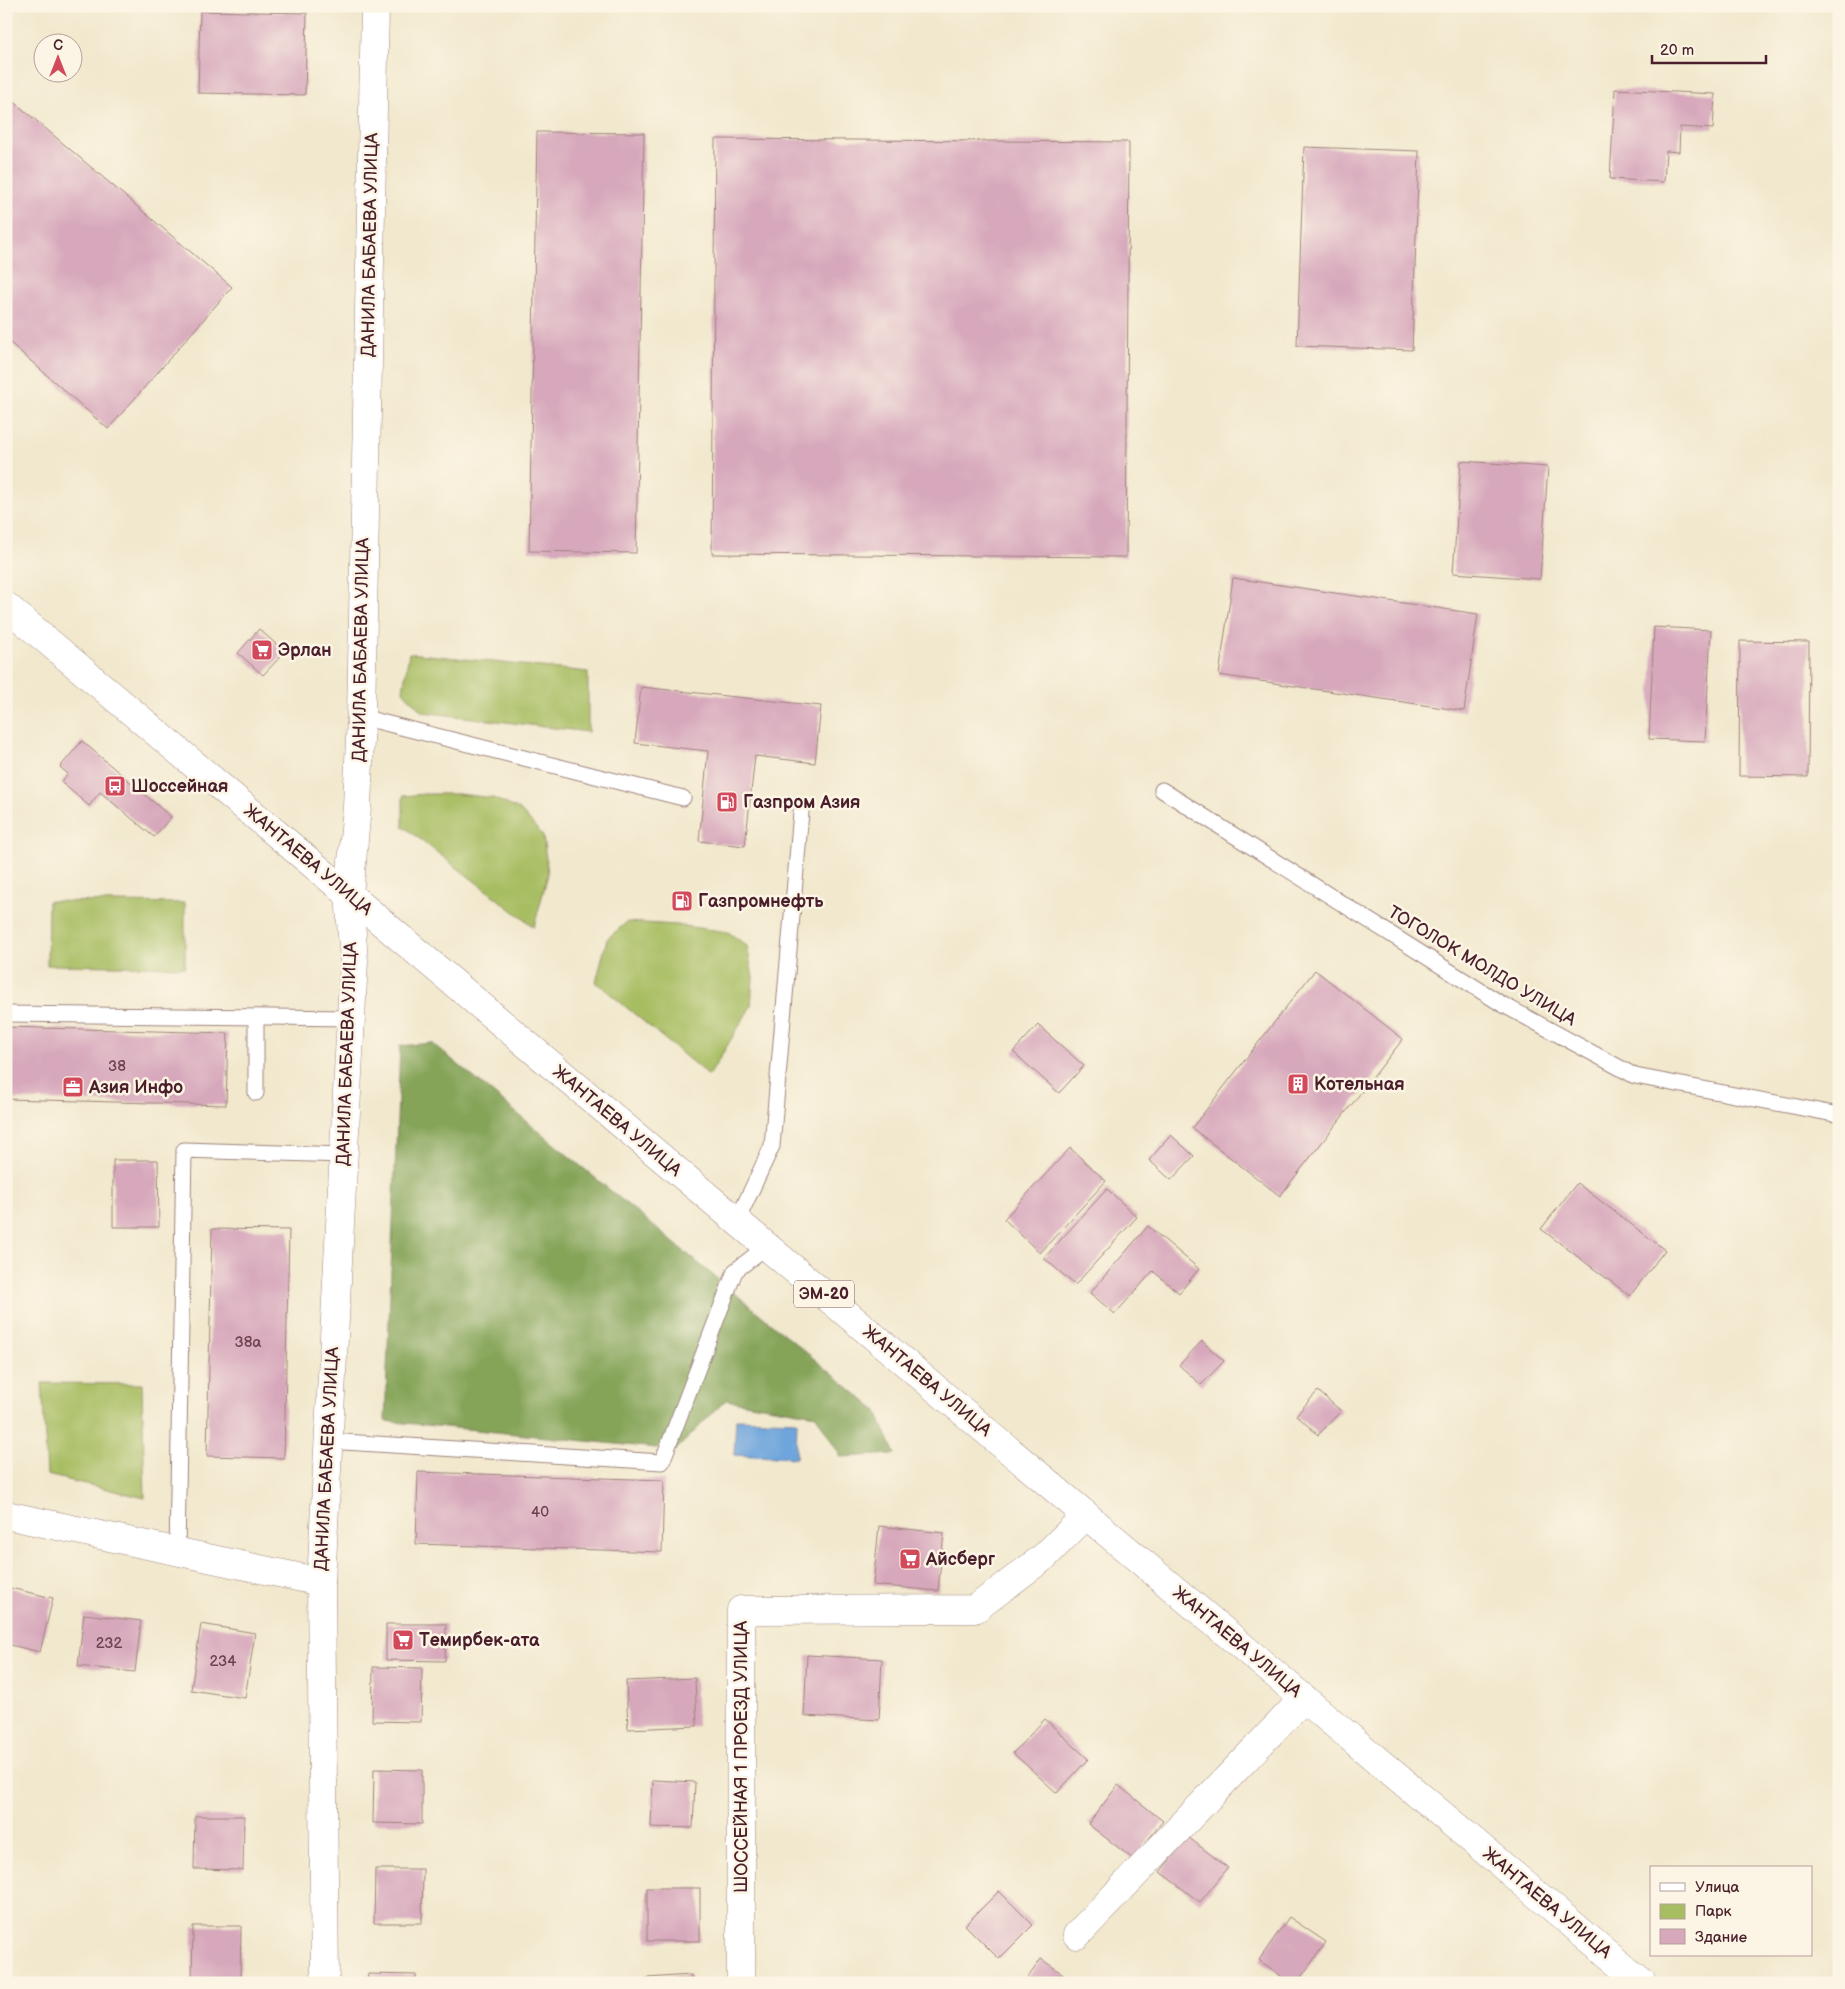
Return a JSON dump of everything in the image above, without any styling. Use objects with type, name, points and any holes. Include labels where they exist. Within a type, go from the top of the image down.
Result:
[{"type":"street","name":"ДАНИЛА БАБАЕВА УЛИЦА","points":[[324,1983],[321,1582],[354,961],[349,895],[357,807],[360,716],[376,6]]},
{"type":"street","name":"ЖАНТАЕВА УЛИЦА","points":[[6,606],[1642,1983]]},
{"type":"street","name":"ШОССЕЙНАЯ 1 ПРОЕЗД УЛИЦА","points":[[741,1983],[741,1610],[975,1609],[1045,1556],[1086,1515]]},
{"type":"street","points":[[6,1516],[321,1582]]},
{"type":"street","points":[[1077,1935],[1304,1698]]},
{"type":"lane","points":[[360,716],[684,798]]},
{"type":"lane","name":"ТОГОЛОК МОЛДО УЛИЦА","points":[[1162,790],[1500,1003],[1635,1076],[1839,1115]]},
{"type":"lane","points":[[737,1221],[772,1146],[801,812]]},
{"type":"lane","points":[[6,1014],[351,1018]]},
{"type":"lane","points":[[256,1017],[256,1093]]},
{"type":"lane","points":[[177,1552],[184,1150],[344,1155]]},
{"type":"lane","points":[[328,1441],[662,1462],[735,1270],[767,1246]]},
{"type":"green space","points":[[409,653],[588,672],[588,732],[422,712],[403,691]]},
{"type":"green space","points":[[458,794],[493,798],[520,810],[543,836],[548,874],[534,927],[403,826],[403,796]]},
{"type":"green space","points":[[48,901],[185,903],[185,967],[47,965]]},
{"type":"green space","points":[[627,922],[677,925],[728,932],[747,946],[753,977],[751,1006],[709,1076],[596,982],[607,939]]},
{"type":"green space","points":[[432,1043],[876,1410],[895,1454],[841,1457],[816,1415],[726,1400],[676,1450],[385,1421],[400,1046]]},
{"type":"green space","points":[[42,1383],[142,1384],[145,1498],[47,1475]]},
{"type":"water","points":[[736,1419],[797,1421],[796,1458],[734,1455]]},
{"type":"building","points":[[200,11],[307,13],[305,95],[198,93]]},
{"type":"building","points":[[1615,89],[1715,94],[1713,129],[1680,127],[1679,152],[1666,151],[1664,182],[1610,179]]},
{"type":"building","points":[[6,95],[232,287],[108,429],[6,339]]},
{"type":"building","points":[[537,132],[644,133],[636,553],[529,551]]},
{"type":"building","points":[[715,139],[1129,142],[1126,557],[712,554]]},
{"type":"building","points":[[1304,147],[1419,151],[1412,350],[1297,346]]},
{"type":"building","points":[[1461,461],[1548,467],[1540,579],[1453,573]]},
{"type":"building","points":[[1233,578],[1478,614],[1464,711],[1219,675]]},
{"type":"building","points":[[1654,627],[1711,630],[1705,741],[1649,739]]},
{"type":"building","points":[[259,629],[285,652],[263,675],[238,653]]},
{"type":"building","points":[[1740,641],[1809,642],[1808,777],[1739,776]]},
{"type":"building","name":"Газпром Азия","points":[[641,687],[821,706],[815,763],[755,756],[745,846],[699,841],[708,751],[635,743]]},
{"type":"building","points":[[82,741],[171,817],[154,837],[100,792],[89,806],[61,782],[68,774],[60,767]]},
{"type":"building","points":[[6,850],[9,850],[8,888],[6,888]]},
{"type":"building","name":"Котельная","points":[[1315,970],[1403,1039],[1280,1196],[1192,1128]]},
{"type":"building","points":[[1038,1025],[1084,1066],[1059,1093],[1013,1052]]},
{"type":"building","points":[[6,1027],[228,1033],[226,1105],[6,1099]]},
{"type":"building","points":[[1171,1135],[1194,1156],[1171,1180],[1149,1160]]},
{"type":"building","points":[[1070,1148],[1106,1181],[1040,1253],[1004,1219]]},
{"type":"building","points":[[113,1160],[158,1160],[159,1227],[113,1227]]},
{"type":"building","points":[[1577,1183],[1665,1250],[1630,1296],[1541,1229]]},
{"type":"building","points":[[1107,1189],[1137,1217],[1075,1285],[1044,1258]]},
{"type":"building","points":[[1148,1226],[1199,1269],[1179,1293],[1153,1271],[1115,1314],[1090,1293]]},
{"type":"building","points":[[212,1229],[289,1230],[284,1458],[207,1456]]},
{"type":"building","points":[[1202,1341],[1224,1361],[1201,1385],[1179,1365]]},
{"type":"building","points":[[1318,1391],[1341,1411],[1318,1435],[1296,1415]]},
{"type":"building","points":[[418,1472],[664,1480],[662,1552],[416,1544]]},
{"type":"building","points":[[879,1526],[944,1533],[938,1591],[873,1585]]},
{"type":"building","points":[[6,1587],[53,1598],[40,1652],[6,1644]]},
{"type":"building","points":[[84,1614],[141,1621],[135,1672],[78,1666]]},
{"type":"building","points":[[201,1624],[255,1633],[245,1698],[191,1690]]},
{"type":"building","points":[[386,1624],[446,1624],[445,1661],[386,1660]]},
{"type":"building","points":[[807,1655],[882,1659],[879,1720],[804,1716]]},
{"type":"building","points":[[373,1667],[422,1668],[421,1722],[372,1721]]},
{"type":"building","points":[[695,1678],[697,1726],[628,1729],[626,1681]]},
{"type":"building","points":[[1045,1719],[1088,1759],[1057,1793],[1013,1753]]},
{"type":"building","points":[[374,1769],[422,1770],[422,1824],[373,1823]]},
{"type":"building","points":[[653,1780],[695,1782],[693,1828],[651,1827]]},
{"type":"building","points":[[1118,1785],[1163,1821],[1133,1859],[1088,1824]]},
{"type":"building","points":[[195,1816],[244,1816],[243,1870],[194,1869]]},
{"type":"building","points":[[1188,1837],[1228,1868],[1200,1902],[1160,1872]]},
{"type":"building","points":[[375,1869],[423,1869],[422,1923],[374,1923]]},
{"type":"building","points":[[647,1888],[700,1888],[700,1941],[647,1941]]},
{"type":"building","points":[[999,1891],[1033,1925],[999,1959],[965,1925]]},
{"type":"building","points":[[1289,1917],[1326,1942],[1297,1983],[1291,1983],[1259,1960]]},
{"type":"building","points":[[193,1926],[241,1926],[240,1980],[192,1980]]},
{"type":"building","points":[[1041,1959],[1076,1983],[1024,1983]]},
{"type":"building","points":[[368,1974],[416,1975],[416,1983],[367,1983]]},
{"type":"building","points":[[691,1975],[692,1983],[647,1983],[647,1978]]},
{"type":"place","name":"Эрлан","points":[[262,650]]},
{"type":"place","name":"Шоссейная","points":[[115,786]]},
{"type":"place","name":"Газпром Азия","points":[[727,802]]},
{"type":"place","name":"Газпромнефть","points":[[682,901]]},
{"type":"place","name":"Котельная","points":[[1298,1084]]},
{"type":"place","name":"Азия Инфо","points":[[73,1087]]},
{"type":"place","name":"Айсберг","points":[[910,1559]]},
{"type":"place","name":"Темирбек-ата","points":[[403,1640]]}]
